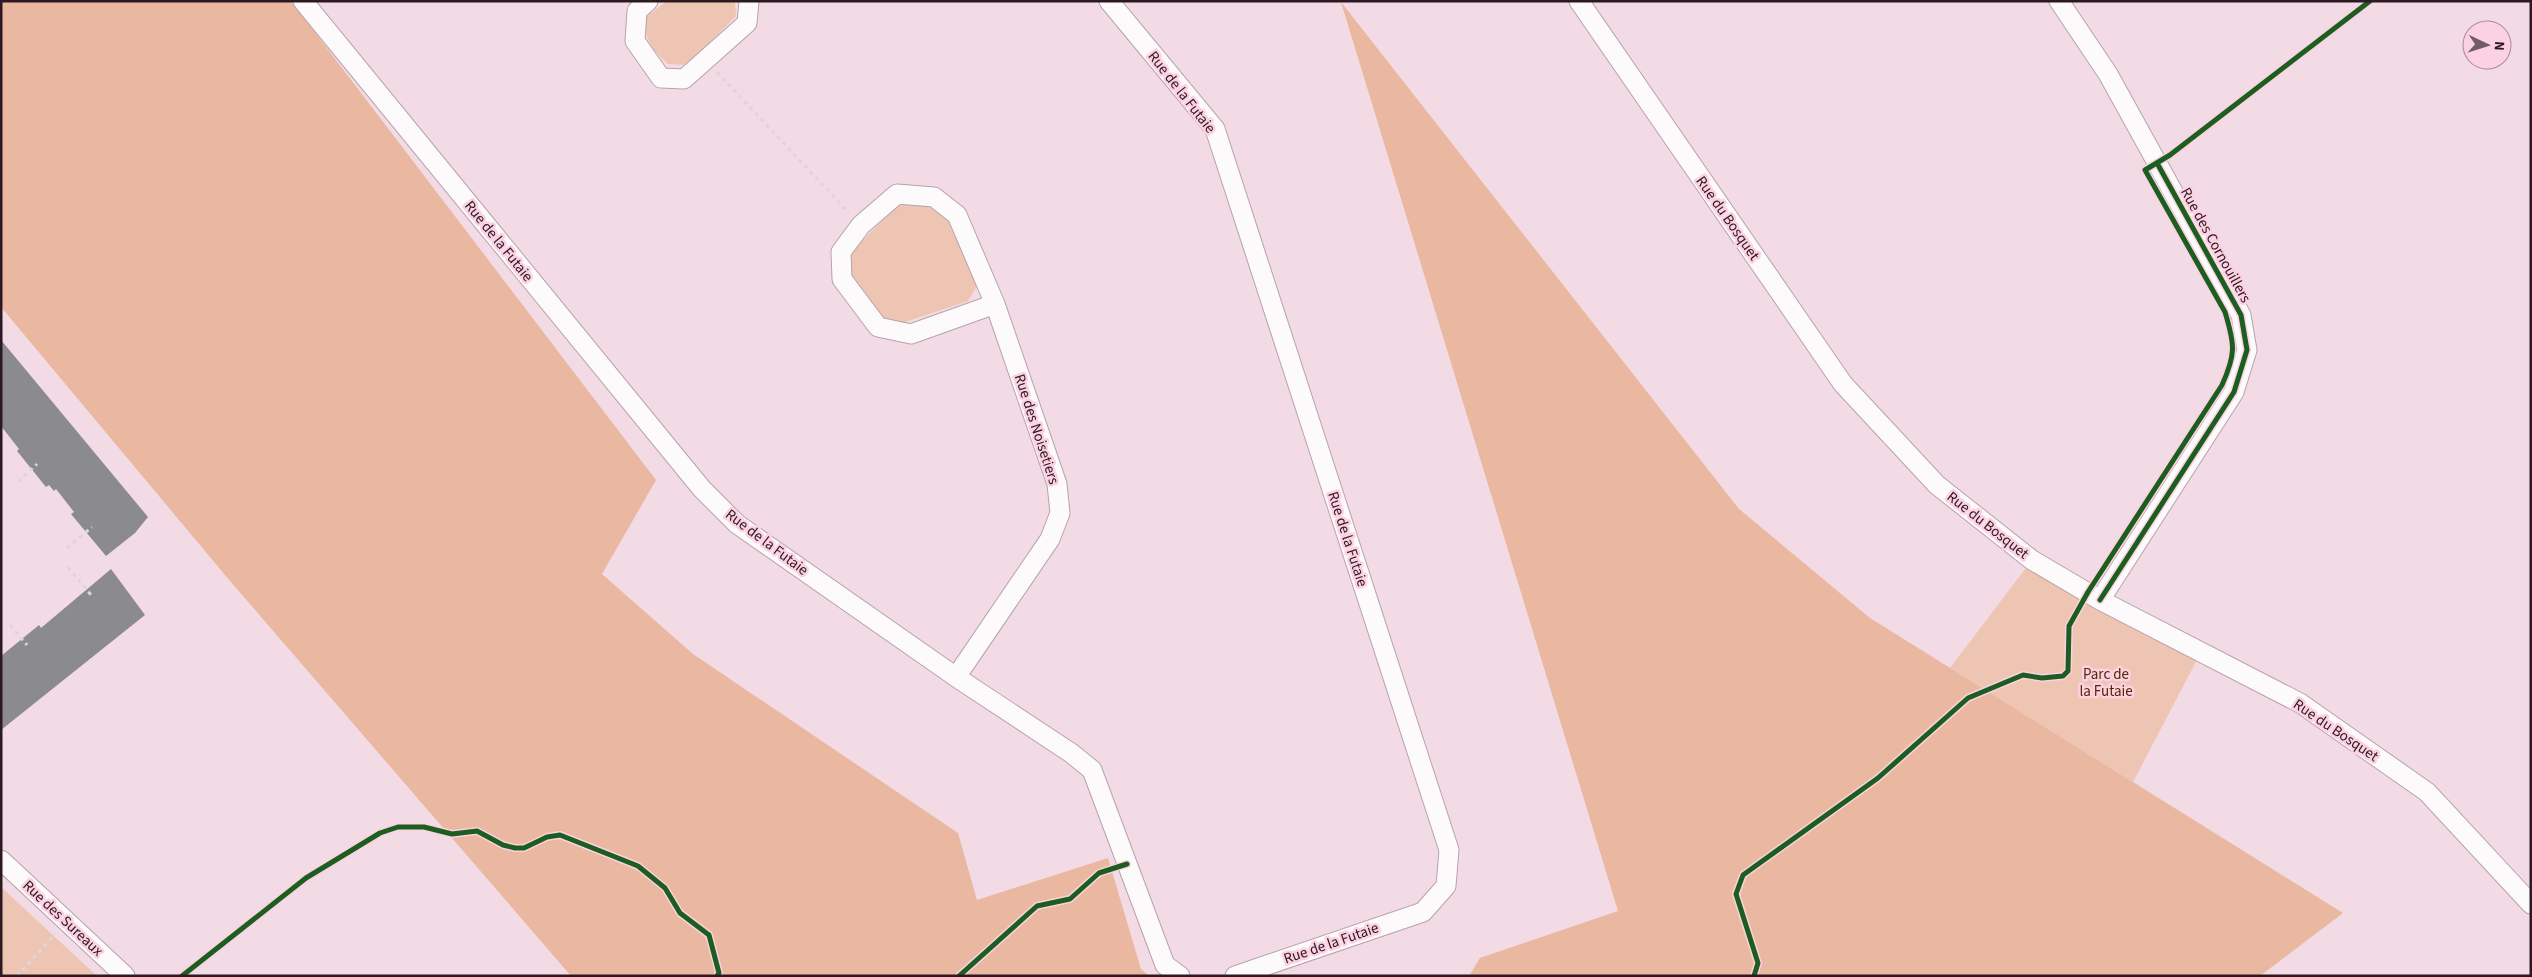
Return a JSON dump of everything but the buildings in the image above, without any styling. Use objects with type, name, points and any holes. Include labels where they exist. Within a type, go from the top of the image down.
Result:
[{"type":"street","name":"Rue de la Futaie","points":[[303,1],[702,489],[737,524],[956,677],[1072,753],[1092,770],[1165,966],[1180,976]]},
{"type":"street","points":[[648,1],[637,11],[635,41],[661,78],[684,79],[747,23],[749,1]]},
{"type":"street","name":"Rue de la Futaie","points":[[1109,1],[1215,129],[1449,850],[1446,886],[1423,912],[1235,976]]},
{"type":"street","name":"Rue du Bosquet","points":[[1579,1],[1843,384],[1937,485],[2032,560],[2100,600],[2300,703],[2427,792],[2531,904]]},
{"type":"street","name":"Rue des Cornouillers","points":[[2059,1],[2108,74],[2241,315],[2246,350],[2234,392],[2100,600]]},
{"type":"street","name":"Rue des Noisetiers","points":[[956,677],[1050,540],[1060,513],[1057,484],[995,304],[957,215],[934,197],[897,194],[861,225],[840,252],[842,280],[878,327],[911,334],[995,304]]},
{"type":"street","name":"Rue des Sureaux","points":[[1,860],[125,976]]},
{"type":"path","points":[[706,61],[861,225]]},
{"type":"path","points":[[18,482],[37,464]]},
{"type":"path","points":[[67,548],[92,527]]},
{"type":"path","points":[[68,567],[91,595]]},
{"type":"path","points":[[10,625],[27,645]]},
{"type":"path","points":[[17,976],[56,934]]},
{"type":"green space","points":[[667,1],[735,1],[736,16],[687,65],[668,64],[650,44],[646,32],[646,17]]},
{"type":"green space","points":[[899,204],[931,205],[949,219],[978,284],[968,301],[899,324],[882,320],[851,278],[850,253]]},
{"type":"green space","name":"Parc de la Futaie","points":[[2032,560],[2201,652],[2133,782],[1950,668]]},
{"type":"green space","points":[[1,887],[97,976],[1,976]]},
{"type":"shaded area","points":[[1,1],[291,1],[656,480],[602,574],[693,654],[958,833],[977,900],[1108,858],[1141,969],[1149,976],[571,976],[230,581],[1,307]]},
{"type":"shaded area","points":[[1341,2],[1739,509],[1870,618],[2343,913],[2260,976],[1469,976],[1480,958],[1618,911]]},
{"type":"cycle path","points":[[1754,976],[1758,963],[1736,894],[1743,875],[1878,778],[1968,698],[2023,675],[2042,678],[2063,676],[2068,671],[2069,626],[2088,592],[2222,385],[2232,357],[2231,333],[2225,312],[2145,170],[2170,155],[2370,1]]},
{"type":"cycle path","points":[[2100,600],[2234,392],[2247,350],[2241,315],[2157,163]]},
{"type":"cycle path","points":[[182,976],[306,878],[380,833],[398,827],[424,827],[452,834],[477,831],[503,845],[515,848],[524,848],[547,837],[560,835],[638,866],[665,888],[680,913],[709,935],[719,973],[717,976]]},
{"type":"cycle path","points":[[959,976],[1037,906],[1070,899],[1099,873],[1127,864]]}]
